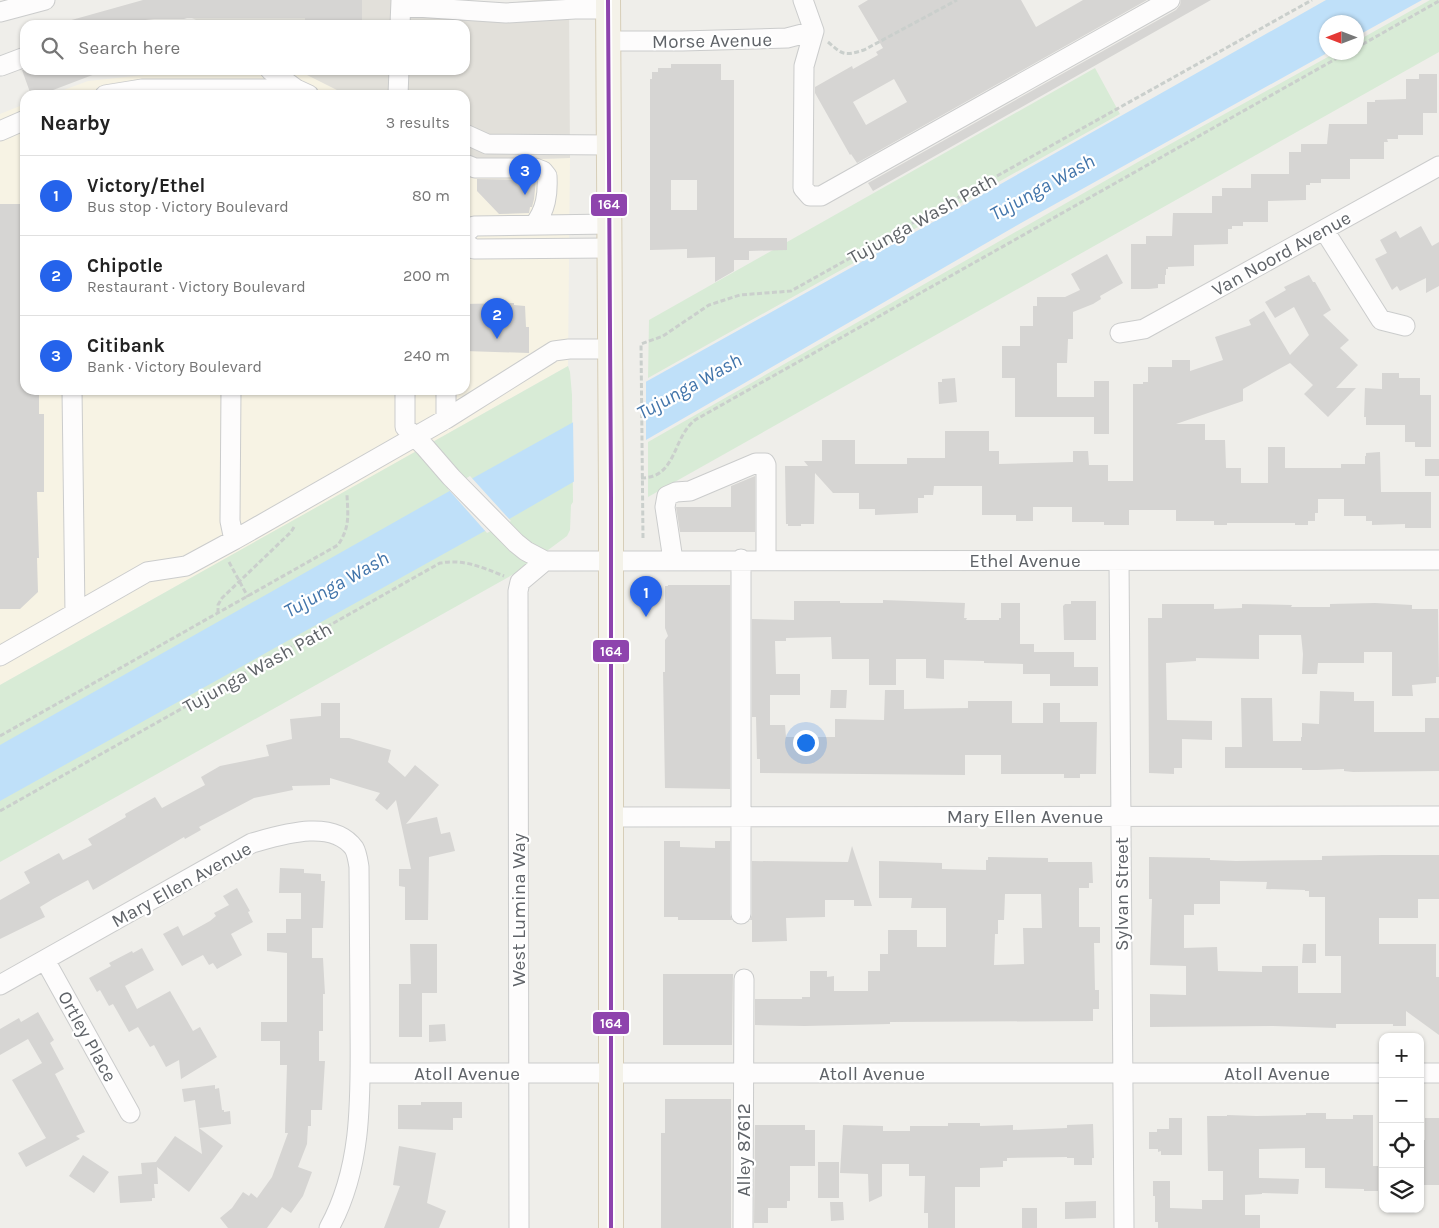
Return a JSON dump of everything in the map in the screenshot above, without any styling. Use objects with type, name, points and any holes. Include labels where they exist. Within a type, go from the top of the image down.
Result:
[{"type":"main road","points":[[608,4],[611,497],[611,1228]]},
{"type":"street","points":[[0,12],[45,0]]},
{"type":"street","points":[[803,0],[814,31],[804,66],[803,188],[810,196],[821,196],[1170,0]]},
{"type":"street","points":[[401,10],[506,13],[575,9],[608,4]]},
{"type":"street","name":"Morse Avenue","points":[[609,41],[682,42],[787,38],[814,31]]},
{"type":"street","points":[[1,66],[20,59]]},
{"type":"street","points":[[278,75],[300,90]]},
{"type":"street","points":[[398,90],[399,75]]},
{"type":"street","points":[[136,90],[196,90]]},
{"type":"street","points":[[0,130],[20,122]]},
{"type":"street","points":[[470,136],[487,144],[609,145]]},
{"type":"street","points":[[470,166],[475,168],[535,168],[543,171],[547,176],[547,197],[543,212],[534,225]]},
{"type":"street","name":"Van Noord Avenue","points":[[1120,332],[1144,328],[1439,166]]},
{"type":"street","points":[[470,230],[474,226],[610,224]]},
{"type":"street","points":[[1324,230],[1381,320],[1405,326]]},
{"type":"street","points":[[470,246],[474,249],[610,248]]},
{"type":"street","points":[[0,656],[146,572],[186,566],[446,419],[554,351],[610,349]]},
{"type":"street","points":[[72,395],[75,613]]},
{"type":"street","points":[[227,543],[230,522],[231,395]]},
{"type":"street","points":[[405,395],[405,427],[507,534],[526,551],[545,561],[519,587]]},
{"type":"street","points":[[446,395],[446,419]]},
{"type":"street","points":[[673,560],[664,507],[667,496],[676,492],[690,491],[756,462],[761,462],[766,465],[766,560]]},
{"type":"street","points":[[741,560],[741,914]]},
{"type":"street","name":"Ethel Avenue","points":[[545,561],[1439,560]]},
{"type":"street","name":"Sylvan Street","points":[[1119,561],[1124,1228]]},
{"type":"street","name":"West Lumina Way","points":[[519,587],[519,1228]]},
{"type":"street","name":"Mary Ellen Avenue","points":[[610,817],[1439,816]]},
{"type":"street","name":"Mary Ellen Avenue","points":[[0,985],[252,844],[288,833],[316,831],[342,836],[355,850],[359,867],[359,1133],[352,1172],[338,1211],[329,1228]]},
{"type":"street","name":"Ortley Place","points":[[45,960],[130,1113]]},
{"type":"street","name":"Alley 87612","points":[[743,1228],[744,979]]},
{"type":"street","name":"Atoll Avenue","points":[[360,1073],[1379,1073]]},
{"type":"street","points":[[1424,1073],[1439,1073]]},
{"type":"path","points":[[814,31],[841,53],[852,54],[864,50],[957,0]]},
{"type":"path","name":"Tujunga Wash Path","points":[[642,538],[641,344],[663,336],[709,305],[740,295],[791,291],[1312,0]]},
{"type":"path","points":[[1364,43],[1439,1]]},
{"type":"path","points":[[641,478],[650,478],[661,473],[669,464],[683,433],[695,420],[1334,60]]},
{"type":"path","points":[[0,736],[338,545],[346,534],[348,521],[347,490],[344,477]]},
{"type":"path","points":[[218,613],[218,606],[222,598],[291,532],[298,519],[296,504]]},
{"type":"path","points":[[227,543],[239,581],[248,597]]},
{"type":"path","name":"Tujunga Wash Path","points":[[0,811],[440,564],[453,561],[467,562],[519,587]]},
{"type":"shaded area","points":[[156,0],[428,0],[489,5],[535,0],[569,0],[570,158],[480,161],[470,156],[470,90],[337,90],[307,75],[470,75],[470,20],[196,20]]},
{"type":"shaded area","points":[[145,75],[308,75],[337,90],[64,90],[88,81]]},
{"type":"shaded area","points":[[20,106],[20,395],[470,395],[470,156],[480,161],[570,158],[568,366],[0,685],[0,114]]},
{"type":"green space","points":[[1430,0],[1439,0],[1439,52],[648,497],[648,442],[1145,158],[1322,60],[1364,60],[1364,37]]},
{"type":"green space","points":[[1095,68],[1120,114],[648,378],[649,320]]},
{"type":"green space","points":[[568,366],[572,395],[573,502],[571,505],[570,530],[567,536],[521,570],[0,862],[0,685]]},
{"type":"water","name":"Tujunga Wash","points":[[1326,0],[1422,0],[1364,32],[1364,15],[1319,15],[1319,57],[1021,223],[511,518],[0,801],[0,745],[446,493],[960,207]]},
{"type":"pier","points":[[646,380],[646,443],[574,485],[573,420]]},
{"type":"pier","points":[[470,476],[511,521],[487,533],[448,489]]},
{"type":"building","points":[[143,0],[362,0],[362,20],[184,18],[187,19],[72,20]]},
{"type":"building","points":[[868,0],[1021,0],[1036,27],[1083,0],[1147,0],[857,163],[850,155],[815,93],[815,87],[852,66],[853,69],[878,55],[876,52],[883,48],[858,6]],"holes":[[[894,79],[907,102],[866,125],[853,102]]]},
{"type":"building","points":[[1181,0],[1211,0],[873,191],[868,183],[1176,10]]},
{"type":"building","points":[[671,64],[721,64],[721,80],[734,80],[734,238],[787,238],[787,250],[749,251],[749,260],[734,260],[734,271],[715,282],[715,257],[687,258],[687,249],[650,250],[650,79],[652,79],[652,72],[658,72],[658,68],[671,68]],"holes":[[[671,180],[697,180],[697,210],[671,210]]]},
{"type":"building","points":[[1419,74],[1437,74],[1437,113],[1423,113],[1423,135],[1398,135],[1398,139],[1387,139],[1388,142],[1384,142],[1384,159],[1350,159],[1350,179],[1321,179],[1321,183],[1310,183],[1310,185],[1306,185],[1306,200],[1268,201],[1268,222],[1243,222],[1243,226],[1232,226],[1232,229],[1228,229],[1228,244],[1194,245],[1194,266],[1168,267],[1166,269],[1165,284],[1158,284],[1158,288],[1131,289],[1131,244],[1146,244],[1146,236],[1172,236],[1173,213],[1212,213],[1212,196],[1222,196],[1222,188],[1251,188],[1251,174],[1289,174],[1289,152],[1301,152],[1301,144],[1327,144],[1329,124],[1367,124],[1367,102],[1406,99],[1406,79],[1419,79]]},
{"type":"building","points":[[24,75],[92,75],[53,90],[29,90]]},
{"type":"building","points":[[477,179],[536,180],[534,199],[529,213],[499,214],[477,191]]},
{"type":"building","points":[[0,204],[20,204],[20,395],[39,395],[39,414],[44,414],[44,492],[37,492],[38,592],[20,609],[0,609]]},
{"type":"building","points":[[1421,226],[1432,246],[1439,242],[1439,286],[1426,293],[1426,278],[1400,291],[1397,286],[1392,290],[1375,259],[1387,253],[1380,240],[1396,231],[1400,238]]},
{"type":"building","points":[[1107,254],[1123,283],[1100,296],[1101,299],[1093,304],[1073,312],[1073,339],[1068,339],[1067,363],[1057,363],[1057,397],[1094,397],[1094,381],[1109,381],[1109,434],[1094,434],[1094,417],[1015,417],[1015,378],[1002,378],[1002,346],[1020,346],[1020,326],[1033,326],[1033,306],[1037,306],[1037,297],[1065,297],[1080,290],[1071,274]]},
{"type":"building","points":[[1309,275],[1331,310],[1323,315],[1349,340],[1340,348],[1358,365],[1336,388],[1356,388],[1328,417],[1304,394],[1313,385],[1290,363],[1243,389],[1243,401],[1176,424],[1205,424],[1205,440],[1225,440],[1226,468],[1241,468],[1241,483],[1268,483],[1268,447],[1285,447],[1285,468],[1341,468],[1341,464],[1365,464],[1366,453],[1380,452],[1381,492],[1431,492],[1431,528],[1405,528],[1405,524],[1372,525],[1372,521],[1366,521],[1366,516],[1344,516],[1344,499],[1318,499],[1318,513],[1315,513],[1315,521],[1308,521],[1308,525],[1295,525],[1295,523],[1227,523],[1227,525],[1214,525],[1214,521],[1176,521],[1176,510],[1129,510],[1129,525],[1104,525],[1104,522],[1072,522],[1072,507],[1033,507],[1033,521],[1016,521],[1016,515],[982,515],[982,486],[934,486],[933,495],[924,495],[924,498],[918,498],[918,513],[875,515],[875,509],[859,509],[859,493],[833,493],[815,473],[814,524],[788,526],[786,524],[785,466],[808,466],[804,461],[822,461],[822,440],[855,440],[855,464],[907,464],[907,458],[945,458],[945,431],[989,431],[989,451],[999,451],[999,464],[1073,462],[1073,451],[1088,451],[1089,465],[1108,465],[1108,481],[1133,481],[1133,384],[1148,382],[1148,367],[1172,367],[1172,360],[1190,360],[1190,371],[1223,360],[1215,337],[1251,325],[1249,320],[1264,311],[1290,355],[1309,335],[1294,307],[1275,318],[1265,302],[1286,290],[1284,287]]},
{"type":"building","points":[[514,303],[514,305],[525,306],[526,327],[529,327],[529,353],[470,351],[470,304]]},
{"type":"building","points":[[1382,373],[1399,373],[1399,378],[1420,378],[1420,395],[1431,395],[1431,447],[1415,447],[1415,442],[1405,442],[1405,425],[1366,425],[1366,417],[1364,417],[1365,388],[1382,389]]},
{"type":"building","points":[[955,378],[957,402],[939,404],[938,382],[942,382],[942,379]]},
{"type":"building","points":[[1425,459],[1439,459],[1439,476],[1425,476]]},
{"type":"building","points":[[755,476],[755,532],[680,532],[676,507],[731,507],[731,486]]},
{"type":"building","points":[[730,585],[730,789],[665,788],[663,672],[665,672],[665,640],[668,636],[665,628],[665,586]]},
{"type":"building","points":[[883,600],[965,603],[964,618],[967,618],[966,620],[999,620],[1001,618],[1001,603],[1020,603],[1020,644],[1034,644],[1034,652],[1074,652],[1074,667],[1098,667],[1098,686],[1050,686],[1050,674],[1023,674],[1023,664],[984,663],[984,661],[944,660],[944,679],[926,678],[926,659],[896,659],[896,685],[869,685],[869,659],[832,659],[831,637],[786,638],[786,641],[775,641],[776,674],[800,674],[800,695],[770,695],[770,725],[785,725],[786,737],[835,737],[835,719],[884,720],[885,690],[904,690],[904,709],[968,708],[968,701],[1012,701],[1012,723],[1043,723],[1043,703],[1060,703],[1060,722],[1097,722],[1096,774],[1080,774],[1080,778],[1064,778],[1064,774],[1001,774],[1001,755],[965,755],[965,775],[760,773],[760,759],[757,759],[756,717],[752,717],[752,619],[794,620],[794,601],[883,603]]},
{"type":"building","points":[[1071,601],[1096,601],[1096,640],[1064,640],[1063,606],[1071,604]]},
{"type":"building","points":[[1375,603],[1412,605],[1412,609],[1438,609],[1439,677],[1436,677],[1436,683],[1412,685],[1413,696],[1392,696],[1392,652],[1364,652],[1364,663],[1318,663],[1317,674],[1302,674],[1303,654],[1301,635],[1259,635],[1259,659],[1196,658],[1196,661],[1166,663],[1167,720],[1212,721],[1212,740],[1182,739],[1182,768],[1174,768],[1174,774],[1149,773],[1148,618],[1162,618],[1162,604],[1214,604],[1214,609],[1242,608],[1242,604],[1330,607],[1330,604]]},
{"type":"building","points":[[831,690],[847,690],[846,708],[830,708]]},
{"type":"building","points":[[1320,691],[1354,692],[1354,701],[1374,701],[1374,732],[1425,732],[1425,718],[1439,718],[1439,771],[1353,772],[1344,771],[1344,769],[1225,768],[1225,747],[1242,747],[1241,698],[1272,698],[1273,741],[1301,741],[1302,723],[1319,724]]},
{"type":"building","points":[[321,703],[340,703],[340,738],[349,738],[391,750],[388,762],[405,777],[415,765],[439,785],[406,824],[437,817],[441,834],[450,832],[455,851],[429,857],[428,920],[405,920],[405,887],[399,886],[399,869],[411,869],[396,800],[387,810],[375,800],[380,793],[330,778],[330,785],[292,786],[293,790],[254,798],[199,827],[201,830],[185,839],[184,837],[93,890],[88,880],[53,899],[40,907],[45,917],[0,939],[0,900],[30,883],[24,872],[59,853],[63,860],[92,845],[88,839],[126,817],[125,814],[155,797],[162,808],[205,785],[201,777],[220,766],[269,756],[266,745],[292,739],[290,719],[321,716]]},
{"type":"building","points":[[664,841],[680,841],[680,847],[715,848],[715,841],[730,841],[730,914],[732,920],[678,920],[678,917],[664,917]]},
{"type":"building","points":[[852,846],[872,906],[854,906],[854,900],[825,900],[825,917],[786,918],[787,941],[752,942],[752,920],[750,920],[752,914],[752,861],[848,862]]},
{"type":"building","points":[[1439,855],[1439,899],[1418,899],[1418,918],[1379,918],[1379,944],[1436,944],[1436,977],[1439,977],[1439,1035],[1406,1011],[1406,1026],[1393,1026],[1393,1024],[1336,1024],[1336,1028],[1273,1026],[1150,1027],[1150,994],[1186,995],[1186,966],[1150,965],[1152,899],[1149,899],[1149,857],[1210,858],[1210,860],[1236,861],[1322,860],[1322,856]],"holes":[[[1220,881],[1267,882],[1266,889],[1305,890],[1309,891],[1309,897],[1325,897],[1325,956],[1341,956],[1341,993],[1298,993],[1298,966],[1262,966],[1262,972],[1218,971],[1217,947],[1184,948],[1184,915],[1194,915],[1194,904],[1220,904]]]},
{"type":"building","points":[[988,857],[1048,858],[1048,862],[1092,862],[1093,883],[1089,883],[1089,888],[1079,888],[1079,927],[1100,927],[1100,943],[1094,943],[1095,990],[1099,990],[1099,1009],[1093,1009],[1093,1021],[890,1022],[890,1024],[805,1026],[755,1025],[755,999],[802,999],[802,997],[810,997],[810,971],[827,971],[827,977],[834,976],[834,991],[868,991],[868,971],[880,971],[880,954],[888,954],[888,930],[917,930],[917,947],[946,947],[946,908],[911,908],[912,898],[879,898],[879,861],[942,863],[942,869],[986,870],[986,860],[988,860]],"holes":[[[1005,894],[1041,894],[1042,928],[1023,928],[1024,964],[994,965],[995,934],[998,934],[998,920],[1004,920]]]},
{"type":"building","points":[[280,868],[304,869],[304,873],[321,874],[321,881],[325,881],[323,928],[312,928],[312,958],[323,958],[325,994],[323,994],[323,1031],[319,1031],[319,1061],[325,1061],[322,1110],[311,1110],[311,1126],[308,1126],[307,1144],[298,1167],[312,1172],[303,1196],[291,1213],[282,1207],[267,1228],[228,1228],[220,1218],[232,1208],[243,1192],[249,1196],[251,1193],[257,1198],[272,1177],[288,1133],[285,1133],[287,1065],[280,1065],[280,1041],[261,1041],[261,1022],[287,1022],[287,953],[267,951],[267,933],[286,933],[286,919],[301,919],[301,893],[279,893]]},
{"type":"building","points":[[237,888],[250,911],[248,912],[253,922],[231,934],[242,955],[217,969],[213,963],[209,965],[203,955],[182,966],[163,934],[178,926],[183,936],[210,921],[216,916],[214,913],[229,905],[223,896]]},
{"type":"building","points":[[410,944],[437,944],[437,993],[422,993],[422,1037],[399,1037],[399,984],[411,984]]},
{"type":"building","points":[[1303,944],[1316,944],[1316,963],[1302,963]]},
{"type":"building","points":[[142,948],[154,970],[125,986],[137,1009],[170,991],[193,1031],[200,1027],[217,1057],[181,1079],[179,1060],[166,1067],[154,1045],[150,1047],[138,1027],[129,1032],[113,1004],[109,1006],[100,990],[97,992],[89,978],[111,966],[109,963]]},
{"type":"building","points":[[663,974],[733,974],[732,1045],[663,1045]]},
{"type":"building","points":[[38,1012],[54,1040],[50,1043],[64,1069],[55,1074],[85,1132],[76,1136],[80,1139],[26,1167],[18,1153],[46,1138],[12,1080],[42,1063],[28,1039],[0,1055],[0,1029],[19,1018],[21,1022]]},
{"type":"building","points":[[445,1024],[446,1041],[429,1042],[429,1025]]},
{"type":"building","points":[[215,1085],[215,1089],[219,1088],[222,1110],[224,1112],[230,1111],[231,1124],[199,1128],[223,1146],[189,1192],[157,1167],[158,1184],[154,1184],[155,1198],[152,1198],[152,1201],[120,1203],[118,1176],[142,1174],[141,1163],[156,1162],[175,1136],[202,1154],[195,1100],[184,1102],[182,1089]]},
{"type":"building","points":[[665,1099],[731,1099],[731,1228],[661,1228],[661,1133],[665,1133]]},
{"type":"building","points":[[421,1102],[462,1102],[462,1118],[453,1118],[453,1130],[398,1129],[398,1105],[421,1105]]},
{"type":"building","points":[[1306,1113],[1326,1113],[1326,1119],[1353,1119],[1353,1115],[1373,1115],[1373,1166],[1378,1166],[1378,1191],[1325,1188],[1325,1168],[1305,1168],[1305,1148],[1259,1149],[1259,1178],[1299,1179],[1298,1194],[1262,1193],[1245,1195],[1245,1215],[1260,1215],[1260,1228],[1158,1228],[1158,1222],[1155,1222],[1153,1181],[1170,1181],[1170,1208],[1202,1209],[1202,1200],[1223,1200],[1223,1171],[1208,1171],[1207,1116],[1306,1115]]},
{"type":"building","points":[[1169,1118],[1182,1118],[1182,1155],[1161,1155],[1161,1151],[1158,1152],[1158,1149],[1149,1149],[1149,1132],[1157,1132],[1157,1129],[1169,1129]]},
{"type":"building","points":[[1425,1118],[1439,1118],[1439,1185],[1424,1185]]},
{"type":"building","points":[[948,1123],[980,1123],[980,1126],[1013,1125],[1013,1130],[1067,1128],[1067,1125],[1093,1124],[1094,1158],[1092,1158],[1092,1165],[1074,1165],[1074,1158],[1067,1157],[1007,1158],[1007,1161],[1003,1161],[1003,1167],[980,1168],[980,1187],[955,1187],[955,1228],[928,1228],[928,1213],[924,1213],[925,1176],[909,1176],[909,1164],[882,1164],[882,1196],[869,1202],[868,1174],[840,1173],[843,1125],[883,1126],[883,1131],[910,1131],[910,1126],[948,1126]]},
{"type":"building","points":[[755,1125],[805,1125],[805,1130],[815,1130],[815,1166],[790,1166],[790,1201],[787,1201],[787,1208],[768,1208],[768,1223],[754,1223]]},
{"type":"building","points":[[399,1146],[436,1153],[427,1203],[446,1211],[439,1228],[384,1228],[400,1186],[393,1185]]},
{"type":"building","points":[[83,1155],[109,1172],[94,1193],[69,1176]]},
{"type":"building","points":[[818,1162],[839,1162],[839,1198],[818,1198]]},
{"type":"building","points":[[1096,1201],[1096,1218],[1065,1219],[1065,1202]]},
{"type":"building","points":[[830,1202],[843,1202],[844,1220],[831,1221]]},
{"type":"building","points":[[1022,1208],[1037,1208],[1037,1228],[1022,1228]]},
{"type":"transit line","name":"164","points":[[608,0],[611,497],[611,1228]]},
{"type":"place","name":"Citibank","points":[[525,195]]},
{"type":"place","name":"Chipotle","points":[[497,339]]},
{"type":"place","name":"Victory/Ethel","points":[[646,617]]}]
